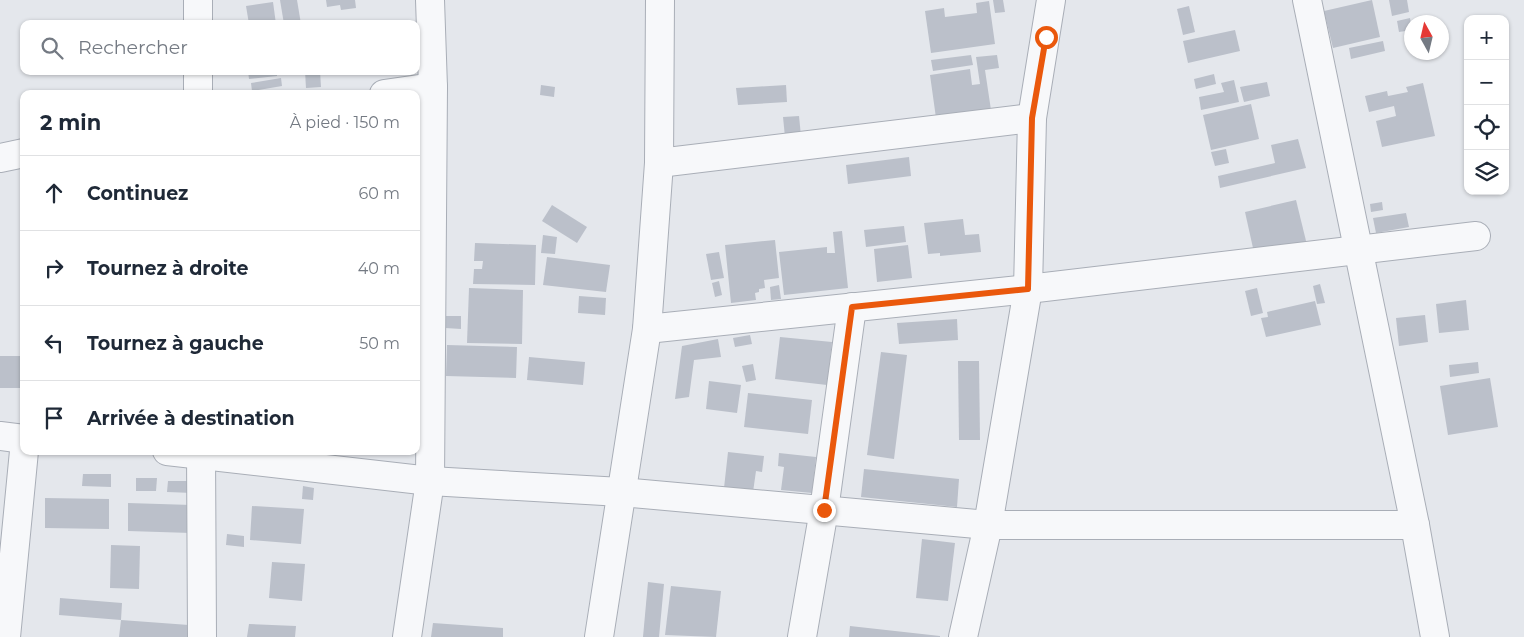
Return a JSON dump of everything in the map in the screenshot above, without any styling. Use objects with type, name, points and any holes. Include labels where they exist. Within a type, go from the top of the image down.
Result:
[{"type":"street","points":[[198,0],[198,20]]},
{"type":"street","points":[[406,637],[430,481],[434,87],[430,0]]},
{"type":"street","points":[[599,637],[647,329],[659,164],[660,0]]},
{"type":"street","points":[[962,637],[988,525],[1028,289],[1032,118],[1051,0]]},
{"type":"street","points":[[1307,0],[1416,525],[1435,637]]},
{"type":"street","points":[[198,75],[198,90]]},
{"type":"street","points":[[413,90],[434,87]]},
{"type":"street","points":[[659,164],[1032,118]]},
{"type":"street","points":[[0,158],[20,154]]},
{"type":"street","points":[[647,329],[1028,289],[1359,248],[1476,236]]},
{"type":"street","points":[[802,637],[824,510],[852,307]]},
{"type":"street","points":[[0,436],[20,438]]},
{"type":"street","points":[[6,637],[24,455]]},
{"type":"street","points":[[201,455],[202,637]]},
{"type":"street","points":[[217,455],[430,481],[621,492],[988,525],[1416,525]]},
{"type":"building","points":[[280,0],[297,0],[300,20],[283,20]]},
{"type":"building","points":[[326,0],[355,0],[356,8],[341,10],[340,5],[327,7]]},
{"type":"building","points":[[993,0],[1003,0],[1005,12],[995,13]]},
{"type":"building","points":[[1372,0],[1380,37],[1333,48],[1324,11]]},
{"type":"building","points":[[1389,0],[1407,0],[1409,12],[1392,16]]},
{"type":"building","points":[[989,1],[995,44],[931,53],[925,11],[944,8],[945,17],[977,13],[976,3]]},
{"type":"building","points":[[273,2],[275,20],[248,20],[246,6]]},
{"type":"building","points":[[1189,6],[1195,32],[1183,35],[1177,9]]},
{"type":"building","points":[[1404,19],[1404,31],[1399,32],[1397,21]]},
{"type":"building","points":[[1235,30],[1240,51],[1188,63],[1183,41]]},
{"type":"building","points":[[1383,41],[1385,51],[1351,59],[1349,48]]},
{"type":"building","points":[[971,55],[973,65],[933,71],[931,60]]},
{"type":"building","points":[[997,55],[999,68],[985,70],[991,110],[936,118],[930,75],[970,69],[972,85],[980,84],[976,57]]},
{"type":"building","points":[[1214,74],[1216,84],[1196,89],[1194,79]]},
{"type":"building","points":[[248,75],[277,75],[277,76],[249,79]]},
{"type":"building","points":[[305,75],[320,75],[321,87],[306,88]]},
{"type":"building","points":[[281,78],[282,86],[252,90],[251,83]]},
{"type":"building","points":[[1234,80],[1239,102],[1201,110],[1199,97],[1224,92],[1221,83]]},
{"type":"building","points":[[1267,82],[1270,96],[1244,102],[1240,87]]},
{"type":"building","points":[[1423,83],[1435,136],[1382,147],[1376,121],[1396,116],[1394,106],[1369,112],[1365,96],[1387,91],[1388,96],[1408,92],[1406,87]]},
{"type":"building","points":[[541,85],[555,87],[554,97],[540,95]]},
{"type":"building","points":[[786,85],[787,102],[738,105],[736,88]]},
{"type":"building","points":[[1251,104],[1259,139],[1211,150],[1203,115]]},
{"type":"building","points":[[799,116],[801,136],[785,137],[783,117]]},
{"type":"building","points":[[1298,139],[1306,168],[1220,188],[1218,176],[1275,163],[1271,145]]},
{"type":"building","points":[[1226,149],[1229,163],[1215,166],[1211,152]]},
{"type":"building","points":[[909,157],[911,176],[848,184],[846,165]]},
{"type":"building","points":[[1296,200],[1307,245],[1255,257],[1245,212]]},
{"type":"building","points":[[1382,202],[1383,210],[1371,212],[1370,204]]},
{"type":"building","points":[[552,205],[587,227],[577,243],[542,221]]},
{"type":"building","points":[[1406,213],[1409,227],[1376,233],[1373,218]]},
{"type":"building","points":[[963,219],[965,235],[979,234],[981,252],[940,256],[940,253],[928,254],[924,223]]},
{"type":"building","points":[[904,226],[906,242],[866,247],[864,230]]},
{"type":"building","points":[[842,231],[848,288],[784,295],[779,252],[827,247],[827,253],[835,253],[833,232]]},
{"type":"building","points":[[543,235],[557,237],[555,254],[541,253]]},
{"type":"building","points":[[775,240],[779,278],[764,280],[765,288],[759,289],[759,292],[755,293],[756,300],[731,303],[725,245]]},
{"type":"building","points":[[475,243],[536,245],[535,285],[473,284],[474,269],[482,269],[483,261],[474,261]]},
{"type":"building","points":[[908,245],[912,278],[877,282],[874,249]]},
{"type":"building","points":[[719,252],[724,278],[711,280],[706,254]]},
{"type":"building","points":[[547,257],[610,265],[606,292],[543,285]]},
{"type":"building","points":[[719,281],[722,295],[715,297],[712,283]]},
{"type":"building","points":[[1320,284],[1325,303],[1317,304],[1313,286]]},
{"type":"building","points":[[779,285],[781,299],[771,300],[770,287]]},
{"type":"building","points":[[469,288],[523,290],[522,344],[467,343]]},
{"type":"building","points":[[1257,288],[1263,313],[1251,316],[1245,291]]},
{"type":"building","points":[[579,296],[606,298],[605,315],[578,313]]},
{"type":"building","points":[[1466,300],[1469,330],[1439,333],[1436,304]]},
{"type":"building","points":[[1315,301],[1321,325],[1266,337],[1261,318],[1268,317],[1267,312]]},
{"type":"building","points":[[1425,315],[1428,342],[1399,346],[1396,318]]},
{"type":"building","points":[[445,316],[461,316],[461,329],[445,328]]},
{"type":"building","points":[[957,319],[958,340],[899,344],[897,323]]},
{"type":"building","points":[[750,335],[752,344],[735,347],[733,338]]},
{"type":"building","points":[[780,337],[832,342],[827,385],[775,379]]},
{"type":"building","points":[[718,339],[721,357],[694,360],[689,397],[675,399],[682,346]]},
{"type":"building","points":[[447,345],[517,347],[516,378],[446,376]]},
{"type":"building","points":[[881,352],[907,355],[894,459],[867,455]]},
{"type":"building","points":[[0,356],[20,356],[20,388],[0,388]]},
{"type":"building","points":[[529,357],[585,362],[583,385],[527,380]]},
{"type":"building","points":[[958,361],[979,361],[980,440],[959,440]]},
{"type":"building","points":[[1478,362],[1479,373],[1450,377],[1449,365]]},
{"type":"building","points":[[753,364],[756,380],[746,382],[742,366]]},
{"type":"building","points":[[1490,378],[1498,427],[1448,435],[1440,386]]},
{"type":"building","points":[[709,381],[741,385],[737,413],[706,409]]},
{"type":"building","points":[[748,393],[812,400],[808,434],[744,427]]},
{"type":"building","points":[[728,452],[764,456],[762,472],[756,471],[753,492],[724,488]]},
{"type":"building","points":[[779,453],[816,457],[812,493],[781,490],[784,467],[778,466]]},
{"type":"building","points":[[864,469],[959,479],[957,507],[861,497]]},
{"type":"building","points":[[83,474],[111,474],[111,487],[82,486]]},
{"type":"building","points":[[136,478],[157,478],[156,491],[136,491]]},
{"type":"building","points":[[168,481],[193,481],[193,493],[167,492]]},
{"type":"building","points":[[303,486],[314,488],[313,500],[302,499]]},
{"type":"building","points":[[45,498],[109,499],[109,529],[45,528]]},
{"type":"building","points":[[128,503],[192,505],[191,533],[128,531]]},
{"type":"building","points":[[252,506],[304,509],[301,544],[250,540]]},
{"type":"building","points":[[227,534],[244,536],[244,547],[226,545]]},
{"type":"building","points":[[922,539],[955,543],[948,601],[916,598]]},
{"type":"building","points":[[111,545],[140,546],[139,589],[110,588]]},
{"type":"building","points":[[272,562],[305,564],[302,601],[269,598]]},
{"type":"building","points":[[648,582],[664,584],[659,637],[643,637]]},
{"type":"building","points":[[671,586],[721,591],[716,637],[665,635]]},
{"type":"building","points":[[60,598],[122,603],[121,620],[59,615]]},
{"type":"building","points":[[121,620],[189,625],[188,637],[119,637]]},
{"type":"building","points":[[433,623],[503,628],[503,637],[431,637]]},
{"type":"building","points":[[249,624],[296,626],[295,637],[247,637]]},
{"type":"building","points":[[850,626],[940,636],[940,637],[849,637]]},
{"type":"route","points":[[824,510],[852,307],[1028,289],[1032,118],[1046,37]]}]
